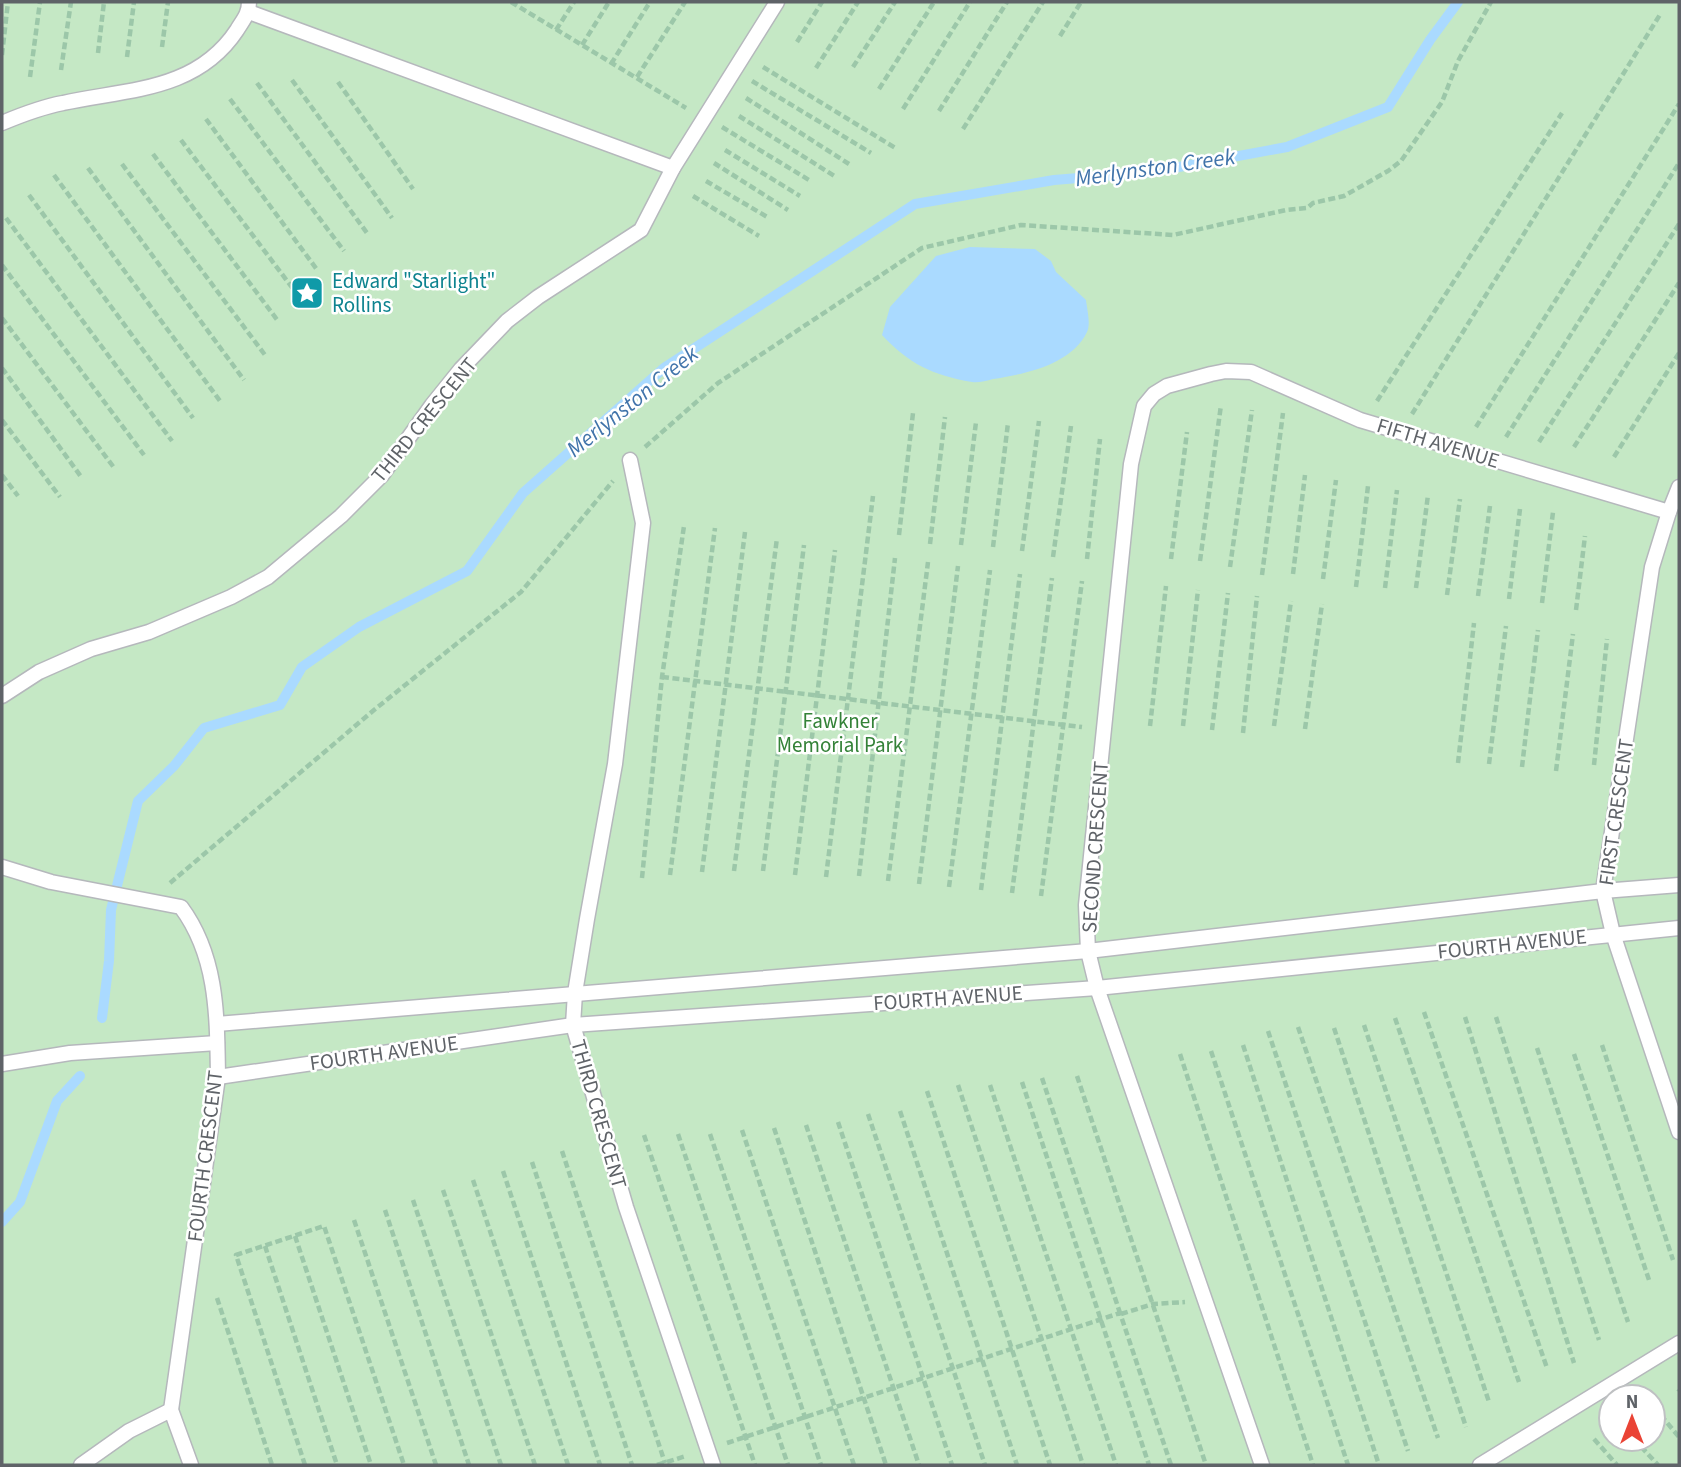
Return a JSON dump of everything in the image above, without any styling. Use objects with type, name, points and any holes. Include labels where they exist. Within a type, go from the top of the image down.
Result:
[{"type":"lane","name":"THIRD CRESCENT","points":[[2,696],[49,667],[91,649],[149,632],[197,613],[268,577],[325,531],[382,475],[439,396],[507,321],[538,297],[640,230],[673,168],[776,2]]},
{"type":"lane","points":[[2,123],[63,103],[139,91],[178,78],[190,72],[231,39],[249,7],[673,168]]},
{"type":"lane","name":"FIFTH AVENUE","points":[[1211,374],[1226,371],[1251,372],[1360,419],[1669,512]]},
{"type":"lane","name":"SECOND CRESCENT","points":[[1211,374],[1167,386],[1154,394],[1143,406],[1131,464],[1086,905],[1088,951],[1097,988],[1262,1465]]},
{"type":"lane","name":"THIRD CRESCENT","points":[[630,460],[643,523],[615,764],[575,993],[573,1025],[626,1207],[713,1465]]},
{"type":"lane","name":"FIRST CRESCENT","points":[[1679,488],[1652,567],[1603,891],[1613,934],[1679,1132]]},
{"type":"lane","name":"FOURTH CRESCENT","points":[[2,867],[51,882],[181,907],[196,927],[208,958],[217,1024],[218,1077],[171,1410],[191,1465]]},
{"type":"lane","name":"FOURTH AVENUE","points":[[217,1024],[1088,951],[1603,891],[1679,885]]},
{"type":"lane","name":"FOURTH AVENUE","points":[[218,1077],[573,1025],[1097,988],[1679,928]]},
{"type":"lane","points":[[2,1064],[70,1053],[218,1043]]},
{"type":"lane","points":[[1479,1465],[1679,1343]]},
{"type":"lane","points":[[81,1465],[129,1430],[171,1410]]},
{"type":"path","points":[[2,55],[8,2]]},
{"type":"path","points":[[30,77],[40,2]]},
{"type":"path","points":[[61,71],[71,2]]},
{"type":"path","points":[[98,53],[104,2]]},
{"type":"path","points":[[127,57],[134,2]]},
{"type":"path","points":[[162,47],[168,2]]},
{"type":"path","points":[[511,2],[809,180]]},
{"type":"path","points":[[556,30],[574,2]]},
{"type":"path","points":[[582,45],[609,2]]},
{"type":"path","points":[[611,64],[650,2]]},
{"type":"path","points":[[637,77],[685,2]]},
{"type":"path","points":[[797,42],[822,2]]},
{"type":"path","points":[[816,68],[858,2]]},
{"type":"path","points":[[853,67],[894,2]]},
{"type":"path","points":[[879,89],[934,2]]},
{"type":"path","points":[[903,109],[970,2]]},
{"type":"path","points":[[939,111],[1007,2]]},
{"type":"path","points":[[963,129],[1043,2]]},
{"type":"path","points":[[1060,36],[1081,2]]},
{"type":"path","points":[[150,900],[373,710],[521,592],[630,460],[718,383],[922,248],[1021,225],[1173,235],[1286,210],[1307,208],[1344,196],[1401,161],[1442,102],[1458,61],[1491,2]]},
{"type":"path","points":[[1407,423],[1661,13]]},
{"type":"path","points":[[752,60],[897,149]]},
{"type":"path","points":[[292,80],[392,218]]},
{"type":"path","points":[[752,81],[871,153]]},
{"type":"path","points":[[338,82],[413,188]]},
{"type":"path","points":[[257,83],[367,233]]},
{"type":"path","points":[[746,98],[849,164]]},
{"type":"path","points":[[230,99],[344,251]]},
{"type":"path","points":[[1476,427],[1679,104]]},
{"type":"path","points":[[1376,402],[1562,113]]},
{"type":"path","points":[[739,116],[836,177]]},
{"type":"path","points":[[206,120],[318,271]]},
{"type":"path","points":[[181,139],[306,306]]},
{"type":"path","points":[[725,150],[800,196]]},
{"type":"path","points":[[153,154],[278,321]]},
{"type":"path","points":[[714,163],[788,210]]},
{"type":"path","points":[[1506,437],[1679,163]]},
{"type":"path","points":[[122,164],[265,355]]},
{"type":"path","points":[[88,168],[244,380]]},
{"type":"path","points":[[54,175],[220,401]]},
{"type":"path","points":[[706,181],[769,218]]},
{"type":"path","points":[[29,195],[193,418]]},
{"type":"path","points":[[693,196],[759,236]]},
{"type":"path","points":[[6,218],[172,441]]},
{"type":"path","points":[[1539,442],[1679,224]]},
{"type":"path","points":[[2,265],[144,454]]},
{"type":"path","points":[[1574,447],[1679,283]]},
{"type":"path","points":[[2,318],[115,469]]},
{"type":"path","points":[[1614,457],[1679,353]]},
{"type":"path","points":[[2,368],[82,478]]},
{"type":"path","points":[[1200,561],[1221,405]]},
{"type":"path","points":[[1230,568],[1252,410]]},
{"type":"path","points":[[899,535],[913,413]]},
{"type":"path","points":[[1262,575],[1283,413]]},
{"type":"path","points":[[930,544],[945,417]]},
{"type":"path","points":[[2,420],[60,497]]},
{"type":"path","points":[[1022,551],[1040,421]]},
{"type":"path","points":[[961,545],[976,422]]},
{"type":"path","points":[[993,547],[1007,423]]},
{"type":"path","points":[[1053,557],[1071,426]]},
{"type":"path","points":[[1171,559],[1187,432]]},
{"type":"path","points":[[1087,559],[1100,439]]},
{"type":"path","points":[[2,475],[18,496]]},
{"type":"path","points":[[1293,574],[1305,475]]},
{"type":"path","points":[[1323,579],[1336,480]]},
{"type":"path","points":[[1356,587],[1368,486]]},
{"type":"path","points":[[1385,588],[1397,490]]},
{"type":"path","points":[[1416,588],[1428,495]]},
{"type":"path","points":[[826,877],[873,496]]},
{"type":"path","points":[[1447,595],[1460,499]]},
{"type":"path","points":[[1478,596],[1490,506]]},
{"type":"path","points":[[1509,599],[1520,509]]},
{"type":"path","points":[[1542,603],[1553,512]]},
{"type":"path","points":[[642,878],[662,677],[684,526]]},
{"type":"path","points":[[670,875],[715,528]]},
{"type":"path","points":[[702,872],[745,532]]},
{"type":"path","points":[[1576,610],[1585,536]]},
{"type":"path","points":[[734,871],[777,538]]},
{"type":"path","points":[[763,871],[804,545]]},
{"type":"path","points":[[794,875],[835,550]]},
{"type":"path","points":[[859,876],[895,558]]},
{"type":"path","points":[[888,881],[928,562]]},
{"type":"path","points":[[919,884],[958,566]]},
{"type":"path","points":[[949,887],[990,569]]},
{"type":"path","points":[[981,890],[1020,574]]},
{"type":"path","points":[[1012,893],[1052,578]]},
{"type":"path","points":[[1041,896],[1083,581]]},
{"type":"path","points":[[1150,726],[1166,586]]},
{"type":"path","points":[[1183,726],[1198,590]]},
{"type":"path","points":[[1212,730],[1228,593]]},
{"type":"path","points":[[1243,733],[1257,596]]},
{"type":"path","points":[[1274,726],[1291,601]]},
{"type":"path","points":[[1305,729],[1322,604]]},
{"type":"path","points":[[1458,763],[1474,623]]},
{"type":"path","points":[[1489,764],[1506,626]]},
{"type":"path","points":[[1522,767],[1538,630]]},
{"type":"path","points":[[1556,771],[1573,634]]},
{"type":"path","points":[[1594,765],[1607,639]]},
{"type":"path","points":[[662,677],[1104,729]]},
{"type":"path","points":[[1424,1012],[1547,1368]]},
{"type":"path","points":[[1465,1017],[1574,1363]]},
{"type":"path","points":[[1496,1017],[1599,1340]]},
{"type":"path","points":[[1395,1018],[1519,1382]]},
{"type":"path","points":[[1364,1025],[1489,1402]]},
{"type":"path","points":[[1297,1027],[1438,1438]]},
{"type":"path","points":[[1334,1028],[1466,1427]]},
{"type":"path","points":[[1268,1031],[1408,1451]]},
{"type":"path","points":[[1243,1045],[1379,1465]]},
{"type":"path","points":[[1602,1045],[1674,1260]]},
{"type":"path","points":[[1537,1048],[1628,1322]]},
{"type":"path","points":[[1211,1051],[1348,1465]]},
{"type":"path","points":[[1180,1054],[1312,1465]]},
{"type":"path","points":[[1574,1054],[1650,1283]]},
{"type":"path","points":[[1077,1076],[1206,1465]]},
{"type":"path","points":[[1042,1078],[1171,1465]]},
{"type":"path","points":[[1022,1082],[1149,1465]]},
{"type":"path","points":[[958,1085],[1083,1465]]},
{"type":"path","points":[[989,1085],[1115,1465]]},
{"type":"path","points":[[927,1091],[1050,1465]]},
{"type":"path","points":[[900,1111],[1017,1465]]},
{"type":"path","points":[[868,1114],[985,1465]]},
{"type":"path","points":[[838,1122],[952,1465]]},
{"type":"path","points":[[806,1125],[919,1465]]},
{"type":"path","points":[[775,1128],[886,1465]]},
{"type":"path","points":[[742,1130],[854,1465]]},
{"type":"path","points":[[678,1133],[788,1465]]},
{"type":"path","points":[[710,1133],[821,1465]]},
{"type":"path","points":[[644,1135],[755,1465]]},
{"type":"path","points":[[562,1151],[666,1464]]},
{"type":"path","points":[[532,1162],[632,1465]]},
{"type":"path","points":[[503,1171],[600,1465]]},
{"type":"path","points":[[473,1180],[568,1465]]},
{"type":"path","points":[[443,1190],[535,1465]]},
{"type":"path","points":[[413,1200],[501,1465]]},
{"type":"path","points":[[385,1210],[469,1465]]},
{"type":"path","points":[[354,1220],[436,1465]]},
{"type":"path","points":[[305,1465],[236,1255],[324,1226],[404,1465]]},
{"type":"path","points":[[295,1236],[371,1465]]},
{"type":"path","points":[[265,1246],[337,1465]]},
{"type":"path","points":[[217,1298],[272,1465]]},
{"type":"path","points":[[657,1465],[1101,1319],[1153,1304],[1206,1300]]},
{"type":"path","points":[[1667,1423],[1679,1437]]},
{"type":"path","points":[[1594,1439],[1617,1465]]},
{"type":"green space","name":"Fawkner Memorial Park","points":[[2,2],[1679,2],[1679,1465],[2,1465]]},
{"type":"water","points":[[970,247],[1035,249],[1051,261],[1056,272],[1086,300],[1088,329],[1080,343],[1059,360],[1033,371],[977,382],[933,372],[902,354],[882,335],[890,307],[936,256]]},
{"type":"waterway","name":"Merlynston Creek","points":[[102,1018],[109,961],[111,910],[138,801],[174,766],[204,728],[280,705],[302,667],[359,627],[467,571],[523,493],[664,368],[915,204],[1054,180],[1152,172],[1287,147],[1388,107],[1430,40],[1458,2]]},
{"type":"waterway","name":"Merlynston Creek","points":[[2,1222],[20,1202],[57,1101],[80,1076]]},
{"type":"place","name":"Edward \"Starlight\" Rollins","points":[[307,293]]}]
